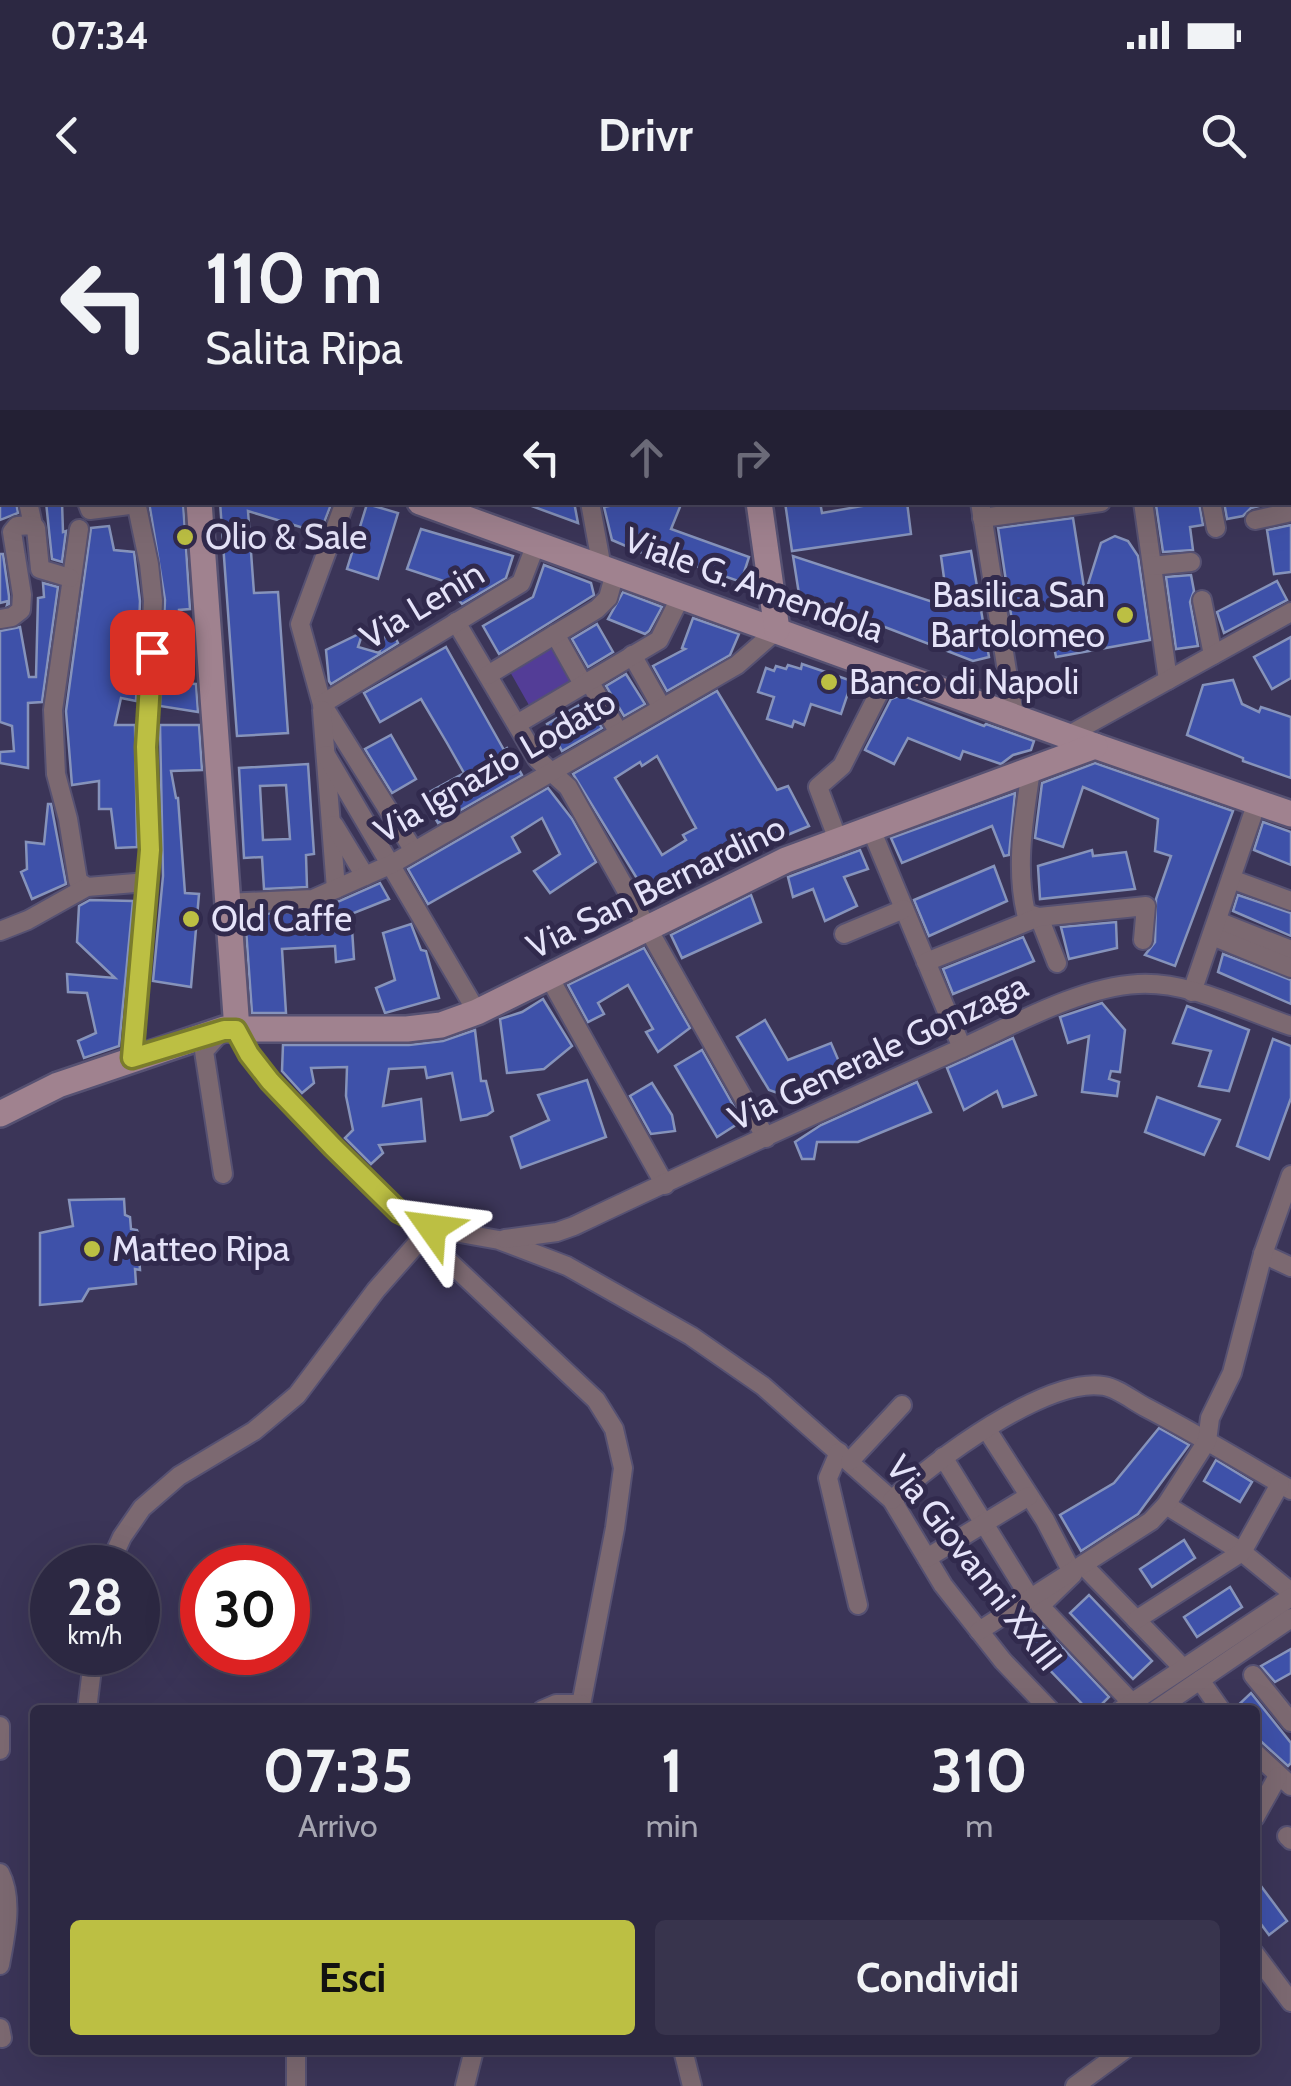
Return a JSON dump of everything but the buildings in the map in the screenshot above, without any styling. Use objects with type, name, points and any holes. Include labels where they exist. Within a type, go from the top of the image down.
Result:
[{"type":"street","points":[[29,505],[40,568],[70,578]]},
{"type":"street","points":[[88,505],[90,510],[123,505]]},
{"type":"street","points":[[132,1058],[150,850],[146,747],[153,602],[136,505]]},
{"type":"street","points":[[200,505],[230,1030],[270,1081],[423,1237],[596,1400],[614,1429],[623,1468],[581,1705]]},
{"type":"street","points":[[336,889],[322,704],[300,624],[344,505]]},
{"type":"street","name":"Viale G. Amendola","points":[[428,505],[1291,814]]},
{"type":"street","points":[[488,675],[598,609],[608,598],[608,571],[591,505]]},
{"type":"street","points":[[759,505],[777,630]]},
{"type":"street","points":[[1014,715],[981,510],[1056,505]]},
{"type":"street","points":[[1143,505],[1168,680]]},
{"type":"street","points":[[1212,505],[1216,528]]},
{"type":"street","points":[[1255,520],[1291,512]]},
{"type":"street","points":[[0,619],[21,610],[12,532],[17,526],[33,524]]},
{"type":"street","points":[[80,528],[53,710],[56,774],[78,881],[87,887]]},
{"type":"street","name":"Via Lenin","points":[[322,704],[521,582],[536,544]]},
{"type":"street","points":[[1152,566],[1192,562]]},
{"type":"street","points":[[517,724],[658,640],[681,596]]},
{"type":"street","points":[[1202,600],[1212,655]]},
{"type":"street","points":[[1067,736],[1291,612]]},
{"type":"street","points":[[456,622],[537,759],[568,787],[766,1138]]},
{"type":"street","name":"Via Ignazio Lodato","points":[[225,903],[313,899],[392,864],[736,664],[777,630]]},
{"type":"street","points":[[555,634],[619,733]]},
{"type":"street","points":[[632,655],[662,708]]},
{"type":"street","points":[[838,840],[818,787],[842,766],[890,671]]},
{"type":"street","points":[[322,704],[414,851]]},
{"type":"street","name":"Via San Bernardino","points":[[0,1114],[58,1085],[132,1058],[230,1030],[408,1029],[441,1025],[477,1012],[786,860],[1095,746]]},
{"type":"street","points":[[326,755],[477,1012]]},
{"type":"street","points":[[1030,770],[1021,837],[1020,883],[1026,913],[1039,917]]},
{"type":"street","points":[[1192,992],[1258,802]]},
{"type":"street","points":[[330,820],[365,876]]},
{"type":"street","points":[[871,829],[962,1048]]},
{"type":"street","points":[[1231,879],[1291,901]]},
{"type":"street","points":[[0,932],[87,887],[147,882]]},
{"type":"street","points":[[926,962],[1039,917],[1146,906],[1143,940]]},
{"type":"street","points":[[844,934],[904,909]]},
{"type":"street","points":[[1039,917],[1057,963]]},
{"type":"street","points":[[1214,928],[1291,950]]},
{"type":"street","points":[[1214,928],[1291,968]]},
{"type":"street","points":[[549,977],[638,1150],[665,1185]]},
{"type":"street","name":"Via Generale Gonzaga","points":[[499,1240],[540,1235],[665,1185],[962,1048],[1102,990],[1138,984],[1192,992],[1291,1026]]},
{"type":"street","points":[[222,1174],[204,1052],[230,1030]]},
{"type":"street","points":[[979,1631],[1151,1522],[1166,1505],[1207,1441],[1210,1418],[1232,1373],[1263,1254],[1291,1175]]},
{"type":"street","points":[[559,1262],[580,1218]]},
{"type":"street","points":[[540,1235],[559,1262]]},
{"type":"street","points":[[118,1545],[142,1508],[179,1476],[254,1432],[297,1395],[376,1290],[423,1237]]},
{"type":"street","name":"Via Giovanni XXIII","points":[[423,1237],[499,1240],[559,1262],[691,1336],[764,1386],[892,1500],[942,1585],[1046,1705]]},
{"type":"street","points":[[1263,1254],[1291,1267]]},
{"type":"street","points":[[892,1500],[943,1457],[1038,1401],[1070,1388],[1105,1386],[1285,1487],[1242,1552],[1136,1620]]},
{"type":"street","points":[[858,1605],[828,1478],[845,1456],[902,1404]]},
{"type":"street","points":[[987,1430],[1078,1570],[1136,1620],[1183,1668]]},
{"type":"street","points":[[943,1457],[1030,1598]]},
{"type":"street","points":[[926,1558],[1030,1496]]},
{"type":"street","points":[[1128,1705],[1291,1594],[1242,1552],[1166,1505]]},
{"type":"street","points":[[1078,1570],[1040,1606],[1125,1705]]},
{"type":"street","points":[[1163,1705],[1291,1618]]},
{"type":"street","points":[[1253,1674],[1291,1722]]},
{"type":"street","points":[[88,1705],[91,1675]]},
{"type":"street","points":[[1200,1680],[1218,1705]]},
{"type":"street","points":[[0,1726],[0,1750]]},
{"type":"street","points":[[1260,1758],[1284,1781],[1260,1811]]},
{"type":"street","points":[[0,1873],[6,1885],[6,1926],[0,1965]]},
{"type":"street","points":[[1260,1960],[1288,1994]]},
{"type":"street","points":[[296,2055],[296,2086]]},
{"type":"street","points":[[466,2086],[473,2055]]},
{"type":"street","points":[[684,2055],[692,2086]]},
{"type":"street","points":[[1074,2086],[1117,2055]]},
{"type":"shaded area","points":[[554,643],[576,680],[530,707],[509,670]]},
{"type":"place","name":"Olio & Sale","points":[[185,537]]},
{"type":"place","name":"Basilica San Bartolomeo","points":[[1125,615]]},
{"type":"place","name":"Banco di Napoli","points":[[829,682]]},
{"type":"place","name":"Old Caffe","points":[[191,919]]},
{"type":"place","name":"Matteo Ripa","points":[[92,1249]]},
{"type":"route","points":[[152,652],[146,747],[150,850],[132,1058],[198,1036],[236,1030],[270,1081],[333,1147],[399,1212],[432,1228]]}]
